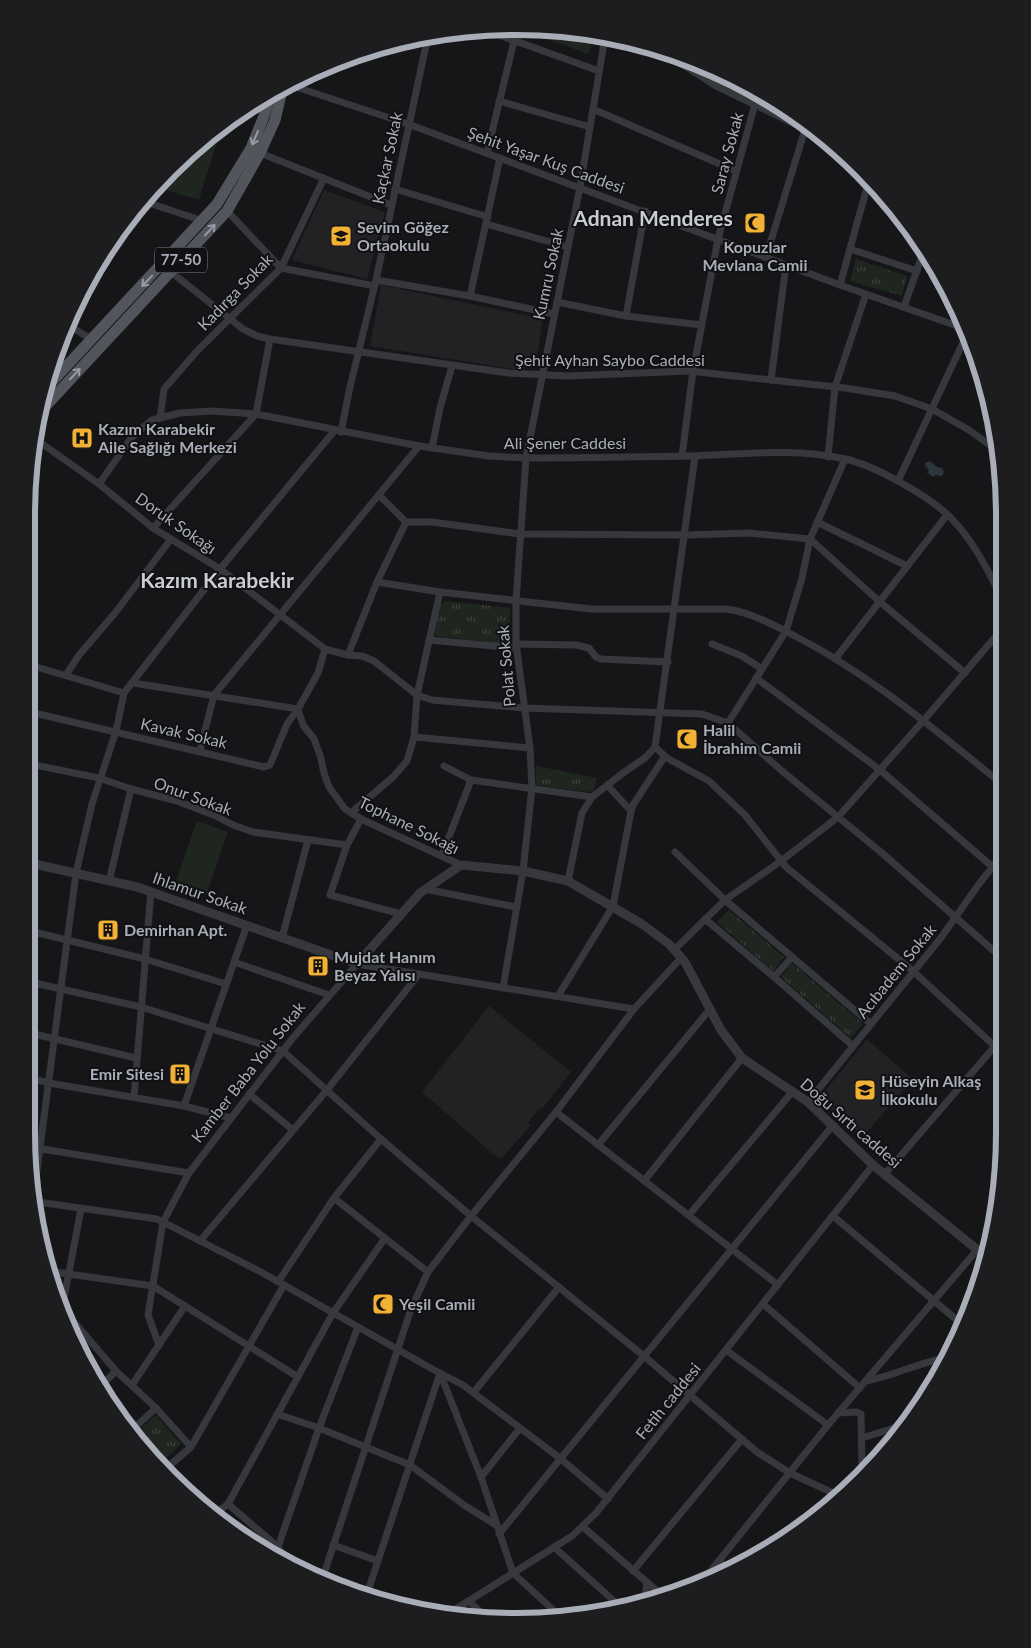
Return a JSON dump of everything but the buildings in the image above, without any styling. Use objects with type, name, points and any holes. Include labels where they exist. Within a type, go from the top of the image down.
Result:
[{"type":"main road","name":"77-50","points":[[48,403],[227,211],[260,153],[274,120],[280,96]]},
{"type":"main road","name":"77-50","points":[[55,378],[218,204],[250,148],[268,104]]},
{"type":"street","points":[[503,35],[514,41],[599,71]]},
{"type":"street","points":[[486,153],[514,41]]},
{"type":"street","name":"Kaçkar Sokak","points":[[338,431],[375,283],[426,43]]},
{"type":"street","name":"Kumru Sokak","points":[[526,458],[580,187],[604,43]]},
{"type":"street","points":[[687,68],[716,86],[754,106],[784,118]]},
{"type":"street","name":"Şehit Yaşar Kuş Caddesi","points":[[298,88],[408,124],[840,285],[956,326]]},
{"type":"street","name":"Saray Sokak","points":[[682,456],[693,371],[718,239],[756,99]]},
{"type":"street","points":[[499,101],[590,127]]},
{"type":"street","points":[[593,109],[736,171]]},
{"type":"street","points":[[766,257],[804,131]]},
{"type":"street","points":[[260,153],[391,205]]},
{"type":"street","points":[[470,296],[500,158]]},
{"type":"street","name":"Kadırga Sokak","points":[[160,418],[164,389],[228,318],[281,268],[324,178]]},
{"type":"street","points":[[840,285],[867,188]]},
{"type":"street","points":[[394,189],[568,248]]},
{"type":"street","points":[[150,203],[203,221]]},
{"type":"street","points":[[227,211],[281,268],[470,296],[554,314]]},
{"type":"street","points":[[626,316],[645,211]]},
{"type":"street","points":[[850,249],[917,271]]},
{"type":"street","points":[[904,307],[921,258]]},
{"type":"street","points":[[771,380],[786,265]]},
{"type":"street","name":"Şehit Ayhan Saybo Caddesi","points":[[171,272],[228,318],[257,336],[270,339],[508,373],[568,376],[693,371],[835,386],[895,396],[932,409],[969,430],[991,446]]},
{"type":"street","points":[[828,457],[835,386],[866,294]]},
{"type":"street","points":[[557,302],[626,316],[702,325]]},
{"type":"street","points":[[74,328],[91,339]]},
{"type":"street","points":[[154,528],[256,414],[270,339]]},
{"type":"street","points":[[898,481],[963,342]]},
{"type":"street","points":[[432,448],[440,408],[452,366]]},
{"type":"street","name":"Ali Şener Caddesi","points":[[99,484],[132,438],[152,420],[180,413],[212,411],[256,414],[419,446],[489,456],[526,458],[695,456],[764,453],[812,455],[845,459],[872,468],[898,481],[948,515],[977,550],[996,587]]},
{"type":"street","points":[[37,1170],[76,874],[100,778],[116,732],[124,694],[220,569],[338,431]]},
{"type":"street","name":"Doruk Sokağı","points":[[41,443],[99,484],[154,528],[220,569],[325,649]]},
{"type":"street","points":[[200,750],[214,695],[419,446]]},
{"type":"street","points":[[568,881],[582,813],[592,797],[645,758],[655,747],[695,456]]},
{"type":"street","name":"Polat Sokak","points":[[503,988],[523,871],[532,788],[530,748],[516,646],[516,601],[526,458]]},
{"type":"street","points":[[728,723],[786,631],[802,578],[810,539],[845,459]]},
{"type":"street","points":[[379,495],[406,522],[432,522],[520,534],[685,535],[748,532],[810,539],[880,602],[965,673]]},
{"type":"street","points":[[835,660],[948,515]]},
{"type":"street","points":[[348,655],[377,582],[406,522]]},
{"type":"street","points":[[817,522],[908,566]]},
{"type":"street","points":[[66,675],[79,655],[115,613],[171,538]]},
{"type":"street","points":[[377,582],[440,592],[591,609],[726,609],[739,611],[757,617],[809,643],[885,690],[996,779]]},
{"type":"street","points":[[351,813],[398,772],[407,761],[414,737],[417,695],[440,592]]},
{"type":"street","points":[[674,950],[725,900],[781,861],[838,817],[924,721],[996,636]]},
{"type":"street","points":[[429,640],[516,646],[576,645],[589,648],[596,658],[600,660],[668,662]]},
{"type":"street","points":[[712,644],[742,656],[762,669]]},
{"type":"street","points":[[133,683],[298,709],[318,673],[325,649],[348,655],[362,656],[374,661],[417,695],[432,700],[524,708],[702,714],[728,723],[882,852],[996,953]]},
{"type":"street","points":[[35,666],[124,694]]},
{"type":"street","points":[[756,678],[880,770],[996,870]]},
{"type":"street","name":"Kavak Sokak","points":[[35,713],[200,750],[264,767],[270,765],[287,724],[298,709]]},
{"type":"street","name":"Tophane Sokağı","points":[[298,709],[303,725],[314,739],[329,787],[345,809],[361,819],[461,865]]},
{"type":"street","points":[[414,737],[530,748]]},
{"type":"street","points":[[655,747],[665,756],[709,781],[745,815],[786,867],[913,971],[995,1047],[885,1174]]},
{"type":"street","points":[[558,996],[613,906],[633,805],[665,756]]},
{"type":"street","name":"Onur Sokak","points":[[35,765],[100,778],[131,789],[177,801],[253,832],[347,845]]},
{"type":"street","points":[[444,766],[471,780],[592,797]]},
{"type":"street","points":[[442,856],[471,780]]},
{"type":"street","points":[[607,785],[631,811]]},
{"type":"street","points":[[109,881],[131,789]]},
{"type":"street","points":[[361,819],[347,845],[330,895],[401,914]]},
{"type":"street","points":[[282,938],[308,840]]},
{"type":"street","points":[[675,852],[725,900],[871,1024]]},
{"type":"street","name":"Acıbadem Sokak","points":[[808,1102],[940,939],[996,863]]},
{"type":"street","name":"Ihlamur Sokak","points":[[35,864],[137,887],[357,964]]},
{"type":"street","name":"Doğu Sırtı caddesi","points":[[461,865],[523,871],[568,881],[649,929],[669,944],[681,958],[721,1030],[742,1058],[808,1102],[873,1165],[981,1253]]},
{"type":"street","name":"Kamber Baba Yolu Sokak","points":[[159,1345],[148,1316],[164,1222],[189,1173],[249,1094],[329,995],[425,889],[461,865]]},
{"type":"street","points":[[425,889],[516,907]]},
{"type":"street","points":[[134,1097],[152,892]]},
{"type":"street","points":[[705,919],[853,1046]]},
{"type":"street","points":[[184,1106],[247,925]]},
{"type":"street","points":[[35,932],[145,959],[226,984]]},
{"type":"street","points":[[774,977],[792,957]]},
{"type":"street","points":[[324,1573],[411,1308],[428,1272],[556,1112],[634,1009],[681,958]]},
{"type":"street","points":[[234,962],[329,995]]},
{"type":"street","points":[[357,964],[634,1009]]},
{"type":"street","points":[[200,1241],[327,1090],[419,974]]},
{"type":"street","points":[[35,983],[141,1008],[283,1051],[471,1216],[645,1357],[756,1452],[790,1472],[833,1493]]},
{"type":"street","points":[[598,1145],[710,1009]]},
{"type":"street","points":[[35,1034],[136,1058]]},
{"type":"street","points":[[644,1181],[742,1058]]},
{"type":"street","points":[[35,1079],[184,1106],[231,1118]]},
{"type":"street","points":[[689,1215],[792,1091]]},
{"type":"street","points":[[249,1094],[293,1130]]},
{"type":"street","points":[[556,1112],[778,1285]]},
{"type":"street","points":[[499,1534],[833,1125]]},
{"type":"street","points":[[170,1465],[191,1447],[249,1346],[281,1284],[334,1198],[381,1139]]},
{"type":"street","points":[[35,1148],[189,1173]]},
{"type":"street","name":"Fetih caddesi","points":[[456,1609],[583,1527],[608,1499],[873,1165]]},
{"type":"street","points":[[334,1198],[428,1272]]},
{"type":"street","points":[[40,1202],[157,1219],[164,1222],[464,1385],[561,1459],[608,1499]]},
{"type":"street","points":[[64,1296],[81,1209]]},
{"type":"street","points":[[833,1216],[957,1320]]},
{"type":"street","points":[[219,1511],[228,1504],[333,1313],[385,1238]]},
{"type":"street","points":[[711,1571],[838,1413],[934,1301],[981,1253]]},
{"type":"street","points":[[56,1272],[153,1286],[298,1377]]},
{"type":"street","points":[[474,1392],[559,1287]]},
{"type":"street","points":[[763,1304],[860,1388]]},
{"type":"street","points":[[132,1385],[185,1306]]},
{"type":"street","points":[[75,1324],[116,1371],[156,1408],[191,1447]]},
{"type":"street","points":[[278,1547],[319,1428],[358,1327]]},
{"type":"street","points":[[726,1350],[828,1426]]},
{"type":"street","points":[[866,1381],[939,1359]]},
{"type":"street","points":[[105,1382],[116,1371]]},
{"type":"street","points":[[368,1590],[440,1373]]},
{"type":"street","points":[[440,1373],[481,1477],[512,1573],[555,1611]]},
{"type":"street","points":[[136,1427],[156,1408]]},
{"type":"street","points":[[838,1413],[856,1412],[861,1414],[862,1465]]},
{"type":"street","points":[[277,1414],[319,1428],[410,1465],[464,1505],[496,1525]]},
{"type":"street","points":[[481,1477],[520,1428]]},
{"type":"street","points":[[862,1438],[895,1428]]},
{"type":"street","points":[[634,1570],[742,1439]]},
{"type":"street","points":[[228,1504],[278,1547],[282,1552]]},
{"type":"street","points":[[583,1527],[657,1591]]},
{"type":"street","points":[[333,1545],[378,1561]]},
{"type":"street","points":[[554,1547],[616,1602]]},
{"type":"street","points":[[718,1562],[724,1565]]},
{"type":"street","points":[[645,1595],[647,1582]]},
{"type":"street","points":[[469,1601],[481,1612]]},
{"type":"shaded area","name":"Sevim Göğez Ortaokulu","points":[[324,190],[385,212],[367,279],[292,260]]},
{"type":"shaded area","points":[[381,285],[543,319],[535,368],[511,369],[370,346]]},
{"type":"shaded area","points":[[930,461],[937,467],[942,468],[944,472],[942,476],[935,475],[934,477],[927,473],[929,470],[925,463]]},
{"type":"shaded area","points":[[489,1006],[571,1072],[542,1109],[539,1108],[528,1123],[531,1125],[501,1159],[422,1092]]},
{"type":"shaded area","name":"Hüseyin Alkaş İlkokulu","points":[[867,1039],[913,1080],[863,1136],[818,1100]]},
{"type":"green space","points":[[547,36],[593,41],[588,54],[542,37]]},
{"type":"green space","points":[[218,138],[199,200],[163,189]]},
{"type":"green space","points":[[856,259],[907,276],[902,296],[850,281]]},
{"type":"green space","points":[[445,601],[510,608],[510,644],[436,636],[439,606]]},
{"type":"green space","points":[[536,766],[597,778],[594,790],[588,792],[536,785]]},
{"type":"green space","points":[[197,821],[228,832],[207,892],[176,881]]},
{"type":"green space","points":[[729,910],[784,957],[773,971],[717,922]]},
{"type":"green space","points":[[792,963],[863,1024],[851,1038],[781,977]]},
{"type":"green space","points":[[156,1415],[181,1444],[164,1460],[139,1431]]},
{"type":"place","name":"Kopuzlar Mevlana Camii","points":[[755,223]]},
{"type":"place","name":"Sevim Göğez Ortaokulu","points":[[341,236]]},
{"type":"place","name":"Kazım Karabekir Aile Sağlığı Merkezi","points":[[82,438]]},
{"type":"place","name":"Halil İbrahim Camii","points":[[687,739]]},
{"type":"place","name":"Demirhan Apt.","points":[[108,930]]},
{"type":"place","name":"Mujdat Hanım Beyaz Yalısı","points":[[318,966]]},
{"type":"place","name":"Emir Sitesi","points":[[180,1074]]},
{"type":"place","name":"Hüseyin Alkaş İlkokulu","points":[[865,1090]]},
{"type":"place","name":"Yeşil Camii","points":[[383,1304]]},
{"type":"district","name":"Adnan Menderes","points":[[653,219]]},
{"type":"district","name":"Kazım Karabekir","points":[[217,581]]}]
